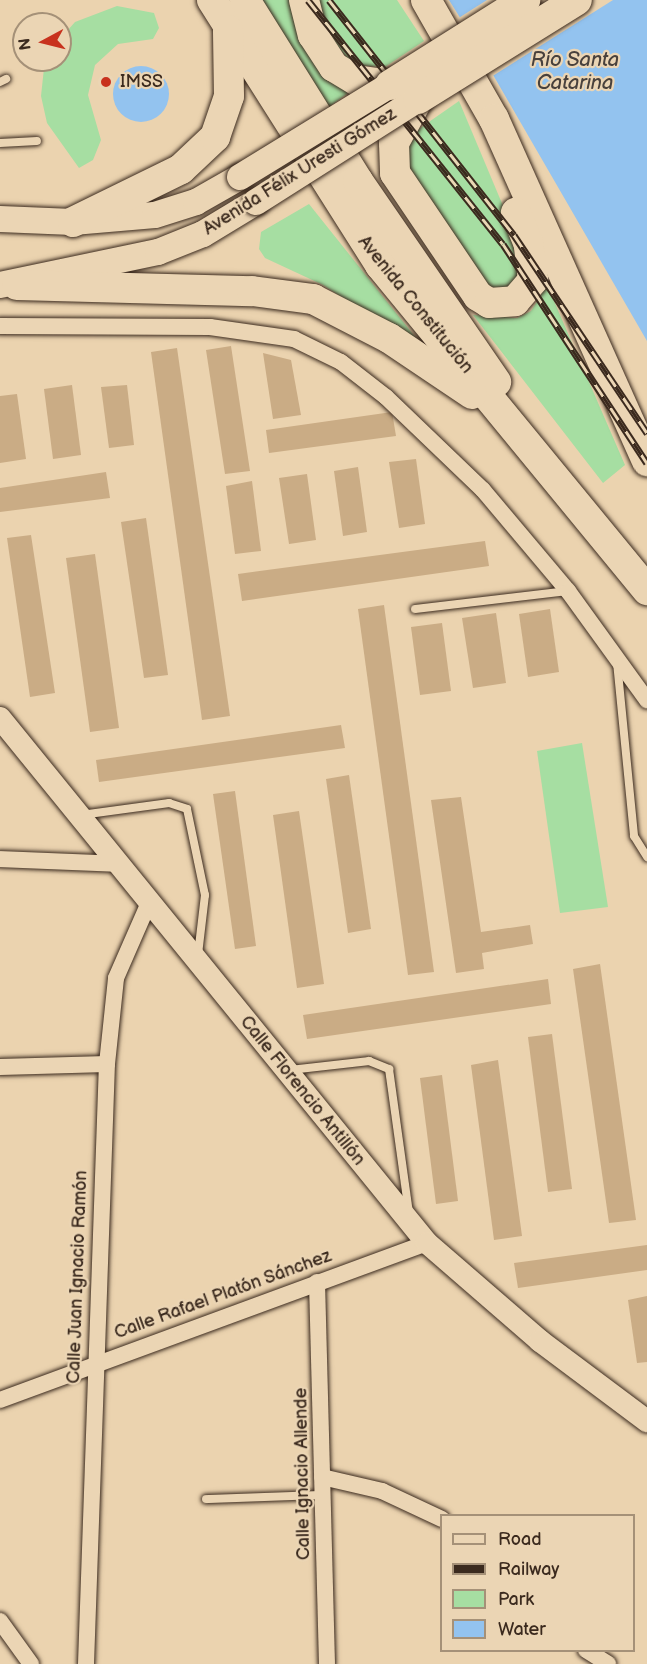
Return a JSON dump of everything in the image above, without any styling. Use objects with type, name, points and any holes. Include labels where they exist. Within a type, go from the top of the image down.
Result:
[{"type":"highway","name":"Avenida Constitución","points":[[212,0],[380,265],[517,425],[647,590]]},
{"type":"highway","points":[[245,0],[358,181],[472,343],[517,425]]},
{"type":"highway","points":[[304,0],[313,35],[334,67],[356,80],[390,85]]},
{"type":"highway","points":[[426,0],[494,119],[647,461]]},
{"type":"highway","name":"Avenida Félix Uresti Gómez","points":[[390,85],[525,0]]},
{"type":"highway","name":"Avenida Félix Uresti Gómez","points":[[418,99],[577,0]]},
{"type":"highway","points":[[73,222],[181,169],[215,137],[229,96],[228,27]]},
{"type":"highway","points":[[418,99],[394,143],[395,173],[478,296],[500,305],[515,302],[533,280],[494,119]]},
{"type":"highway","points":[[8,285],[252,291],[313,299],[389,338],[517,425]]},
{"type":"main road","name":"Avenida Félix Uresti Gómez","points":[[0,219],[73,222],[155,215],[196,202],[390,85]]},
{"type":"main road","name":"Avenida Félix Uresti Gómez","points":[[8,285],[158,252],[203,234],[418,99]]},
{"type":"street","points":[[0,326],[152,324],[294,339],[340,362],[386,397],[483,490],[568,591],[647,700]]},
{"type":"street","name":"Calle Florencio Antillón","points":[[0,718],[427,1243],[540,1341],[647,1421]]},
{"type":"street","points":[[0,859],[120,864]]},
{"type":"street","name":"Calle Juan Ignacio Ramón","points":[[86,1664],[94,1362],[107,1064],[116,978],[150,900]]},
{"type":"street","points":[[0,1067],[107,1064]]},
{"type":"street","name":"Calle Rafael Platón Sánchez","points":[[0,1400],[94,1362],[427,1243]]},
{"type":"street","name":"Calle Ignacio Allende","points":[[317,1282],[327,1664]]},
{"type":"street","points":[[322,1477],[382,1491],[440,1519]]},
{"type":"street","points":[[0,1621],[31,1664]]},
{"type":"street","points":[[589,1652],[608,1664]]},
{"type":"lane","points":[[0,143],[37,141]]},
{"type":"lane","points":[[415,609],[568,591]]},
{"type":"lane","points":[[617,658],[634,836],[647,857]]},
{"type":"lane","points":[[81,815],[169,803],[187,809],[205,895],[197,958]]},
{"type":"lane","points":[[285,1071],[369,1061],[389,1069],[411,1225]]},
{"type":"lane","points":[[206,1499],[323,1494]]},
{"type":"green space","points":[[258,0],[290,0],[313,62],[348,93],[322,112]]},
{"type":"green space","points":[[315,0],[397,0],[424,41],[385,67],[353,65],[325,31]]},
{"type":"green space","points":[[117,6],[154,13],[159,28],[153,39],[118,44],[95,65],[88,95],[101,140],[93,160],[79,168],[47,123],[41,96],[44,72],[72,72],[72,25],[75,22]]},
{"type":"green space","points":[[459,101],[522,251],[519,282],[498,291],[484,285],[405,174],[403,140]]},
{"type":"green space","points":[[309,204],[428,353],[323,285],[265,258],[259,249],[261,232]]},
{"type":"green space","points":[[547,285],[625,465],[603,483],[473,315],[517,318],[531,311]]},
{"type":"green space","points":[[582,743],[608,907],[560,913],[537,751]]},
{"type":"water","name":"Río Santa Catarina","points":[[449,0],[647,0],[647,341],[459,16]]},
{"type":"water","points":[[141,66],[156,71],[164,79],[169,94],[164,109],[156,117],[141,122],[126,117],[118,109],[113,94],[118,79],[126,71]]},
{"type":"pier","points":[[487,0],[613,0],[491,77],[457,19]]},
{"type":"building","points":[[231,346],[250,471],[225,474],[206,350]]},
{"type":"building","points":[[177,348],[230,716],[202,720],[151,352]]},
{"type":"building","points":[[263,353],[291,360],[301,415],[273,419]]},
{"type":"building","points":[[72,385],[81,455],[53,459],[44,389]]},
{"type":"building","points":[[127,385],[134,445],[109,448],[101,387]]},
{"type":"building","points":[[17,394],[26,459],[0,463],[0,396]]},
{"type":"building","points":[[392,412],[396,436],[269,453],[266,430]]},
{"type":"building","points":[[416,459],[425,524],[399,528],[389,462]]},
{"type":"building","points":[[358,467],[367,532],[343,536],[334,471]]},
{"type":"building","points":[[106,472],[110,498],[0,512],[0,488]]},
{"type":"building","points":[[307,474],[316,540],[289,544],[279,478]]},
{"type":"building","points":[[252,481],[261,551],[235,554],[226,486]]},
{"type":"building","points":[[146,518],[168,675],[144,678],[121,522]]},
{"type":"building","points":[[31,535],[55,693],[30,697],[7,538]]},
{"type":"building","points":[[485,541],[489,566],[242,601],[238,574]]},
{"type":"building","points":[[95,554],[119,728],[90,732],[66,558]]},
{"type":"building","points":[[384,605],[434,972],[408,975],[358,609]]},
{"type":"building","points":[[550,609],[559,672],[528,677],[519,614]]},
{"type":"building","points":[[496,613],[506,683],[473,688],[462,618]]},
{"type":"building","points":[[442,623],[451,691],[420,695],[411,627]]},
{"type":"building","points":[[341,725],[345,748],[99,782],[96,760]]},
{"type":"building","points":[[349,775],[371,929],[348,933],[326,779]]},
{"type":"building","points":[[235,791],[256,946],[235,949],[213,794]]},
{"type":"building","points":[[461,797],[481,932],[530,925],[533,944],[482,953],[484,969],[456,973],[431,800]]},
{"type":"building","points":[[299,811],[324,984],[297,988],[273,815]]},
{"type":"building","points":[[600,964],[636,1220],[609,1223],[573,969]]},
{"type":"building","points":[[548,979],[551,1004],[307,1039],[303,1015]]},
{"type":"building","points":[[552,1034],[572,1189],[548,1192],[528,1037]]},
{"type":"building","points":[[498,1060],[522,1236],[494,1240],[471,1065]]},
{"type":"building","points":[[442,1075],[458,1201],[436,1204],[420,1078]]},
{"type":"building","points":[[647,1245],[647,1270],[518,1288],[514,1263]]},
{"type":"building","points":[[647,1296],[647,1362],[637,1363],[628,1300]]},
{"type":"railway","points":[[308,0],[503,244],[647,463]]},
{"type":"railway","points":[[329,0],[514,235],[647,433]]},
{"type":"place","name":"IMSS","points":[[106,82]]}]
